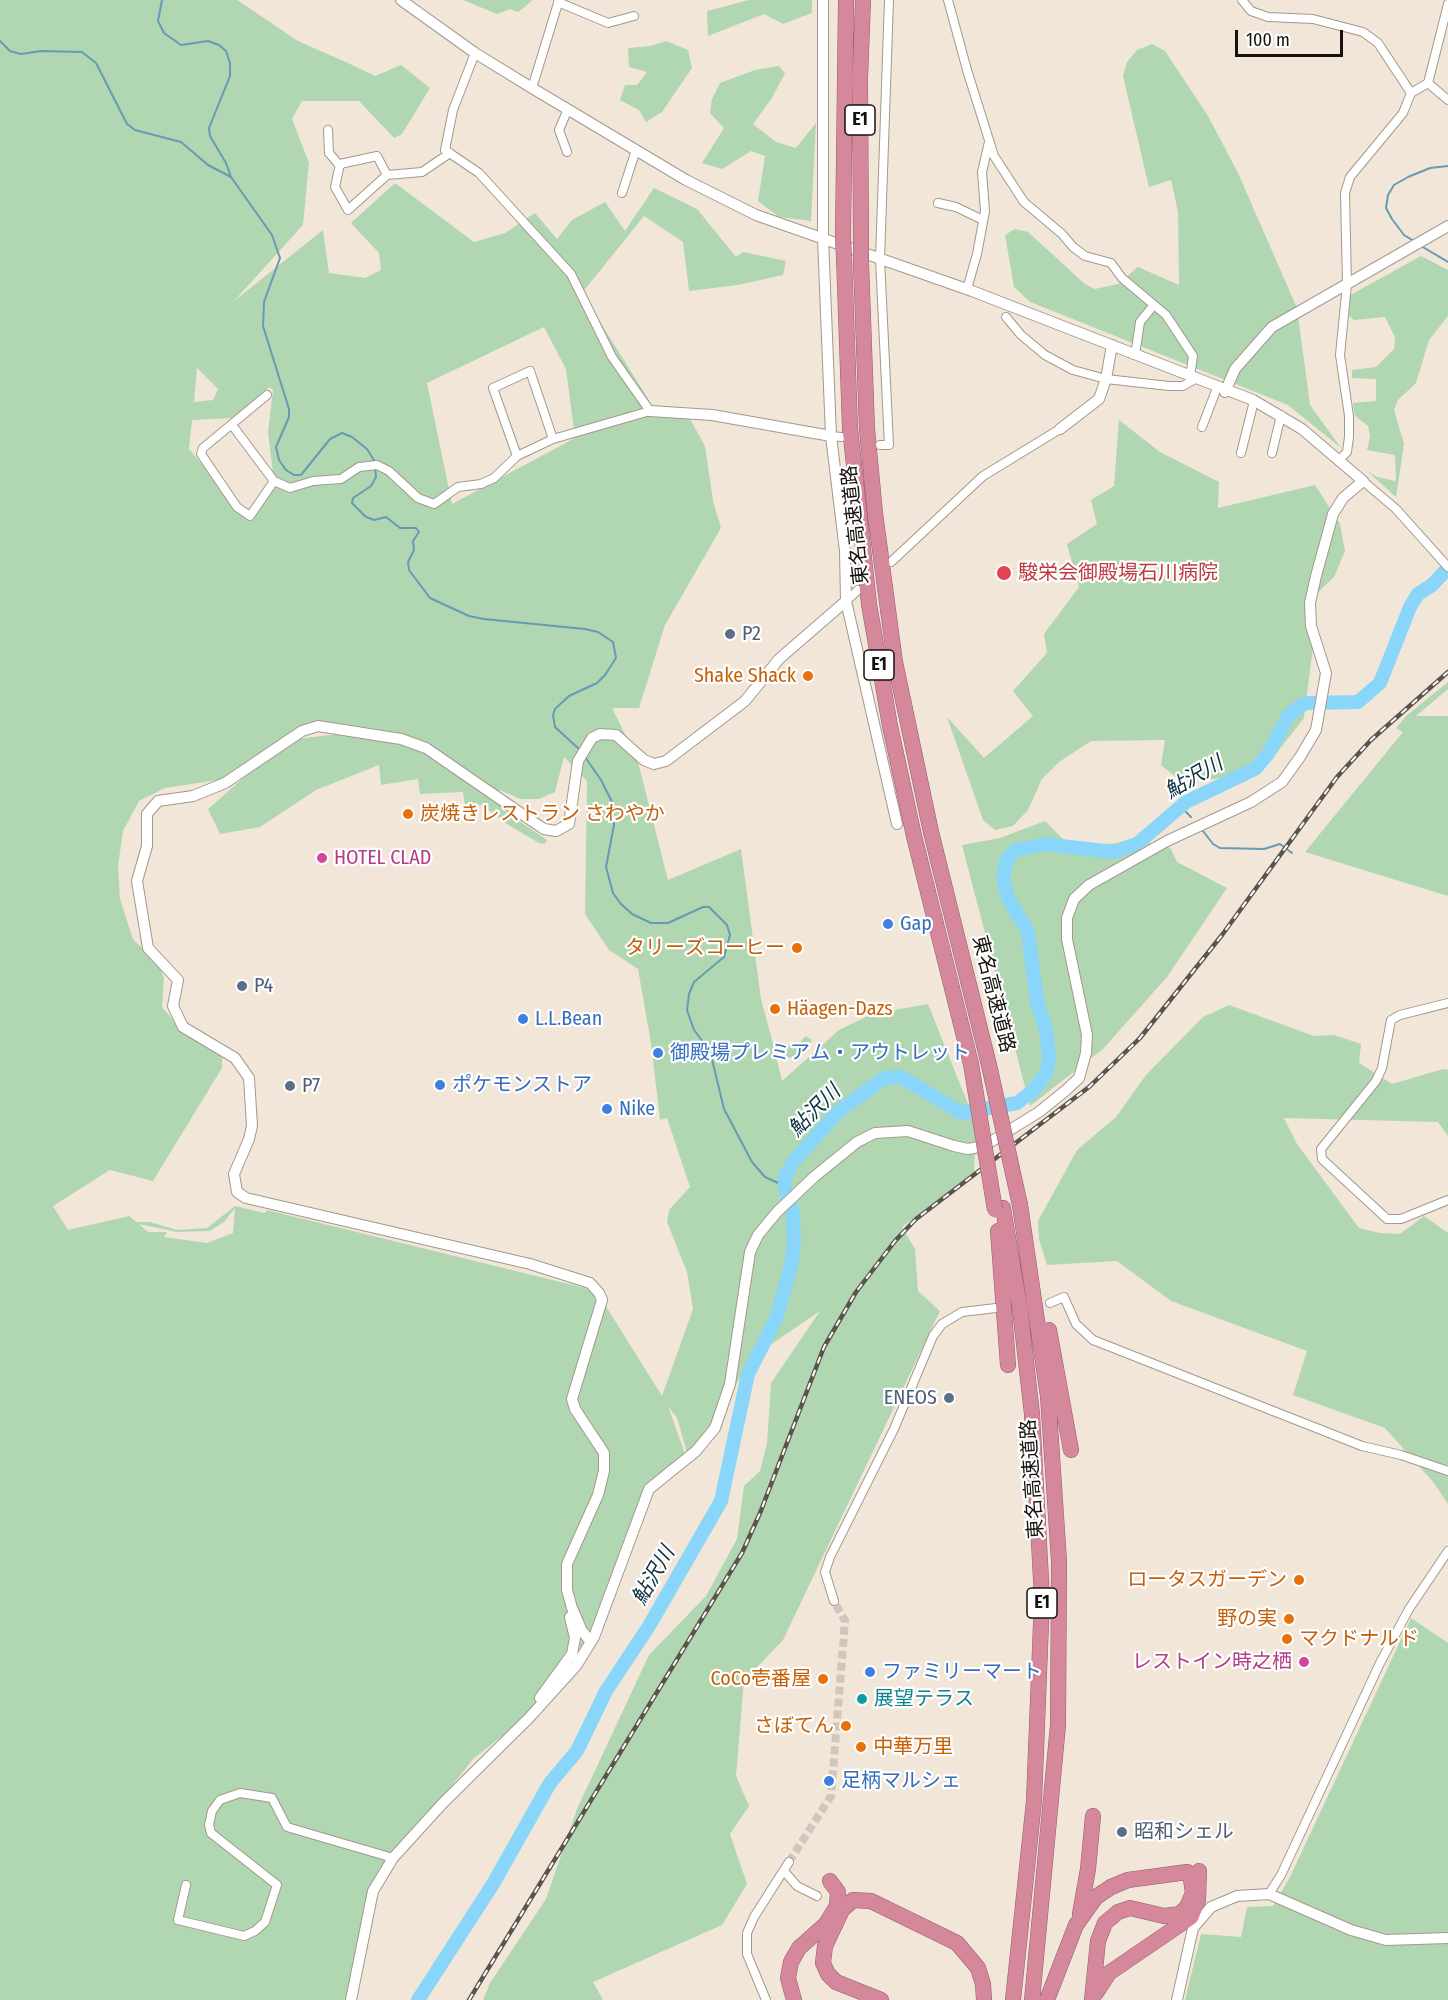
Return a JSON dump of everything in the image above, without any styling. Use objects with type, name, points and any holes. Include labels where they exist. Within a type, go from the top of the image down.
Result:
[{"type":"highway","name":"東名高速道路","points":[[846,0],[843,236],[850,428],[871,614],[890,726],[914,836],[971,1064],[1029,1380],[1039,1511],[1041,1586],[1039,1712],[1034,1802],[1013,2000]]},
{"type":"highway","name":"東名高速道路","points":[[863,0],[860,79],[861,263],[867,429],[890,631],[929,822],[989,1065],[1020,1205],[1048,1395],[1059,1561],[1058,1725],[1032,2000]]},
{"type":"highway","points":[[999,1209],[1008,1365]]},
{"type":"highway","points":[[1024,1231],[1047,1321],[1071,1450]]},
{"type":"highway","points":[[1047,2000],[1076,1925],[1088,1869],[1093,1816]]},
{"type":"highway","points":[[1093,2000],[1098,1987],[1109,1973],[1191,1917],[1198,1900],[1199,1871]]},
{"type":"highway","points":[[1076,1925],[1096,1897],[1119,1883],[1186,1872],[1191,1879],[1192,1898],[1180,1914],[1164,1916],[1130,1908],[1109,1919],[1098,1941],[1093,2000]]},
{"type":"highway","points":[[794,2000],[788,1978],[791,1962],[800,1948],[826,1924],[837,1906],[838,1892],[830,1881]]},
{"type":"highway","points":[[881,2000],[836,1983],[828,1974],[823,1963],[823,1953],[833,1928],[845,1905],[853,1900],[871,1901],[957,1942],[978,1968],[983,1984],[984,2000]]},
{"type":"street","points":[[401,0],[475,53],[532,88],[686,180],[756,215],[967,289],[1254,401],[1281,415],[1339,460],[1396,509],[1448,567]]},
{"type":"street","points":[[823,0],[823,238],[845,551],[846,601],[897,824]]},
{"type":"street","points":[[880,445],[889,445],[880,259],[889,0]]},
{"type":"street","points":[[948,0],[994,156],[1024,202],[1062,234],[1073,248],[1085,256],[1111,263],[1122,278],[1166,315],[1193,356],[1193,378]]},
{"type":"street","points":[[1242,0],[1251,11],[1269,16],[1313,19],[1363,32],[1378,43],[1411,93]]},
{"type":"street","points":[[532,88],[559,1],[608,23],[634,16]]},
{"type":"street","points":[[1339,460],[1347,452],[1350,416],[1340,356],[1347,284],[1345,193],[1350,177],[1403,112],[1411,93],[1428,83],[1448,4]]},
{"type":"street","points":[[475,53],[453,110],[445,150],[479,173],[571,274],[612,357],[650,411]]},
{"type":"street","points":[[1428,83],[1448,100]]},
{"type":"street","points":[[567,152],[559,130],[568,109]]},
{"type":"street","points":[[328,129],[329,153],[340,166]]},
{"type":"street","points":[[967,289],[983,220],[982,172],[990,138]]},
{"type":"street","points":[[622,193],[636,150]]},
{"type":"street","points":[[340,166],[335,187],[348,210],[387,175],[422,172],[450,153]]},
{"type":"street","points":[[340,166],[377,156],[387,175]]},
{"type":"street","points":[[938,203],[956,207],[983,220]]},
{"type":"street","points":[[1202,427],[1235,369],[1272,327],[1448,226]]},
{"type":"street","points":[[1136,355],[1140,322],[1153,306]]},
{"type":"street","points":[[1006,316],[1021,335],[1046,355],[1073,370],[1106,379],[1169,386],[1183,386],[1193,378]]},
{"type":"street","points":[[891,562],[983,476],[1060,429],[1099,399],[1106,379],[1112,345]]},
{"type":"street","points":[[517,456],[493,388],[530,371],[553,439]]},
{"type":"street","points":[[267,395],[203,448],[201,454],[237,507],[250,516],[274,481]]},
{"type":"street","points":[[1241,453],[1254,401]]},
{"type":"street","points":[[232,425],[274,481],[290,488],[302,487],[313,481],[341,479],[359,467],[377,465],[389,471],[418,498],[434,504],[458,487],[481,484],[494,478],[517,456],[553,439],[650,411],[712,416],[836,436]]},
{"type":"street","points":[[1272,453],[1281,415]]},
{"type":"street","points":[[351,2000],[373,1891],[393,1858],[442,1803],[565,1680],[591,1642],[649,1490],[696,1451],[715,1428],[730,1384],[750,1252],[758,1235],[777,1212],[814,1177],[857,1142],[875,1133],[908,1131],[968,1149],[984,1146],[1039,1112],[1065,1091],[1078,1078],[1086,1053],[1087,1035],[1067,939],[1067,918],[1074,898],[1089,885],[1167,841],[1251,802],[1282,782],[1300,758],[1316,730],[1326,674],[1311,626],[1310,603],[1333,514],[1343,498],[1363,481]]},
{"type":"street","points":[[529,1718],[530,1708],[562,1670],[572,1654],[574,1638],[567,1590],[567,1564],[598,1495],[604,1471],[604,1453],[575,1409],[572,1399],[602,1300],[590,1283],[530,1264],[246,1198],[237,1192],[234,1174],[252,1126],[249,1078],[235,1058],[191,1034],[176,1017],[173,1006],[178,980],[147,948],[137,881],[147,846],[147,814],[154,803],[193,796],[225,783],[302,731],[318,726],[401,739],[426,748],[550,831],[568,824],[579,765],[594,740],[610,733],[623,740],[644,760],[654,764],[666,761],[745,701],[779,659],[858,590]]},
{"type":"street","points":[[1448,1003],[1400,1015],[1391,1020],[1382,1068],[1376,1081],[1321,1149],[1322,1159],[1388,1219],[1401,1219],[1448,1200]]},
{"type":"street","points":[[1050,1303],[1064,1297],[1076,1324],[1093,1340],[1362,1446],[1401,1455],[1448,1472]]},
{"type":"street","points":[[834,1601],[825,1572],[830,1557],[894,1429],[933,1336],[942,1324],[962,1312],[996,1308]]},
{"type":"street","points":[[1269,1894],[1281,1875],[1380,1663],[1409,1609],[1448,1551]]},
{"type":"street","points":[[570,1603],[582,1631],[591,1642]]},
{"type":"street","points":[[186,1885],[178,1920],[244,1936],[255,1931],[264,1922],[277,1885],[211,1833],[209,1825],[212,1811],[220,1800],[240,1793],[272,1798],[287,1827],[393,1858]]},
{"type":"street","points":[[766,2000],[747,1954],[747,1933],[754,1917],[789,1862]]},
{"type":"street","points":[[784,1871],[797,1886],[817,1896]]},
{"type":"street","points":[[1177,2000],[1188,1942],[1193,1928],[1200,1918],[1224,1900],[1237,1896],[1269,1894],[1351,1930],[1386,1940],[1448,1938]]},
{"type":"green space","points":[[0,0],[237,0],[298,41],[375,76],[401,65],[430,88],[402,134],[394,138],[359,101],[302,101],[292,119],[309,163],[303,225],[234,301],[323,230],[329,273],[365,278],[381,270],[379,253],[351,223],[395,183],[474,242],[505,233],[535,213],[557,239],[572,220],[605,202],[625,231],[654,188],[697,209],[736,257],[743,252],[786,261],[783,275],[738,285],[689,291],[683,242],[644,216],[582,293],[655,410],[690,419],[705,446],[713,501],[721,528],[665,625],[639,708],[612,708],[637,758],[668,880],[741,849],[761,999],[775,1051],[784,1043],[791,1046],[798,1044],[806,1036],[812,1040],[798,1061],[775,1052],[782,1081],[839,1030],[872,1014],[928,1004],[976,1124],[974,1172],[902,1227],[915,1249],[918,1291],[940,1311],[783,1640],[744,1681],[736,1776],[749,1806],[730,1834],[747,1884],[722,1925],[593,1982],[603,2000],[483,2000],[490,1983],[546,1899],[577,1809],[649,1655],[706,1596],[737,1539],[744,1486],[760,1471],[767,1443],[771,1383],[820,1311],[754,1356],[689,1459],[677,1418],[668,1406],[685,1454],[666,1470],[636,1525],[591,1642],[569,1653],[557,1689],[473,1759],[416,1831],[384,1864],[351,2000],[0,2000]],"holes":[[[544,327],[566,369],[575,438],[452,504],[427,383]],[[197,368],[218,389],[213,400],[194,402]],[[270,387],[273,390],[268,432],[274,481],[247,518],[189,449],[192,420],[233,418]],[[370,728],[378,729],[289,740],[302,729]],[[273,752],[208,809],[220,834],[260,827],[316,790],[379,765],[381,785],[418,779],[420,794],[463,792],[465,806],[482,805],[510,826],[539,843],[545,844],[547,840],[506,812],[493,798],[500,790],[520,799],[539,799],[555,792],[564,757],[587,781],[585,914],[609,950],[638,969],[651,1043],[660,1120],[667,1118],[690,1187],[669,1210],[667,1222],[687,1272],[693,1309],[662,1396],[602,1300],[589,1289],[267,1210],[264,1213],[235,1206],[207,1228],[177,1230],[150,1222],[136,1222],[129,1216],[68,1230],[53,1206],[110,1170],[153,1181],[222,1068],[222,1053],[183,1031],[162,1007],[164,978],[159,965],[133,939],[120,899],[118,866],[123,831],[139,801],[165,788],[238,777]],[[235,1208],[233,1233],[207,1243],[164,1237],[167,1232],[148,1232],[139,1224],[177,1232],[210,1231],[224,1222]]]},
{"type":"green space","points":[[463,0],[533,0],[518,12],[510,9],[497,14]]},
{"type":"green space","points":[[749,0],[812,0],[812,13],[783,24],[764,14],[708,36],[707,11]]},
{"type":"green space","points":[[666,41],[688,50],[692,68],[662,112],[646,122],[639,110],[620,100],[625,85],[637,85],[647,72],[629,67],[628,48],[651,46]]},
{"type":"green space","points":[[1152,44],[1165,51],[1208,116],[1238,173],[1297,308],[1310,405],[1341,448],[1288,405],[1030,302],[1014,287],[1005,235],[1015,229],[1028,232],[1085,284],[1095,289],[1118,284],[1138,267],[1179,285],[1178,212],[1171,180],[1149,187],[1123,76],[1127,62],[1137,50]]},
{"type":"green space","points":[[779,66],[785,73],[772,98],[753,124],[776,142],[796,148],[816,123],[811,221],[779,217],[758,201],[765,156],[751,151],[722,169],[702,163],[724,128],[710,113],[712,99],[720,83],[755,70]]},
{"type":"green space","points":[[1421,256],[1448,270],[1448,316],[1429,340],[1416,383],[1398,400],[1394,410],[1404,444],[1396,497],[1366,470],[1377,477],[1396,481],[1395,455],[1367,450],[1370,437],[1368,426],[1355,416],[1353,403],[1376,401],[1376,379],[1352,378],[1352,370],[1376,367],[1394,349],[1395,337],[1385,317],[1354,320],[1347,314],[1345,298]]},
{"type":"green space","points":[[1119,420],[1160,452],[1219,482],[1218,508],[1315,485],[1340,524],[1345,551],[1334,577],[1311,599],[1313,647],[1304,718],[1260,774],[1203,780],[1178,779],[1161,765],[1165,740],[1091,741],[1059,762],[1042,779],[1028,810],[1013,826],[995,830],[983,820],[947,717],[984,758],[1033,716],[1013,691],[1047,653],[1044,634],[1079,587],[1067,544],[1097,524],[1091,500],[1114,486]]},
{"type":"green space","points":[[1448,682],[1448,689],[1416,716],[1448,716],[1448,896],[1305,852],[1403,732],[1396,728],[1406,716]]},
{"type":"green space","points":[[1045,821],[1074,850],[1087,844],[1162,843],[1171,849],[1177,862],[1227,888],[1167,977],[1103,1049],[1030,1106],[962,845],[1000,838]]},
{"type":"green space","points":[[1229,1005],[1314,1036],[1334,1035],[1361,1044],[1359,1063],[1392,1084],[1443,1069],[1448,1070],[1448,1136],[1438,1122],[1284,1118],[1297,1144],[1359,1228],[1380,1233],[1400,1234],[1424,1216],[1448,1233],[1448,1504],[1434,1483],[1385,1428],[1293,1395],[1307,1351],[1171,1301],[1117,1261],[1047,1265],[1039,1239],[1038,1221],[1077,1150],[1116,1117],[1146,1075],[1203,1017]]},
{"type":"green space","points":[[1411,1618],[1448,1643],[1448,2000],[1185,2000],[1201,1934],[1241,1937],[1247,1907],[1273,1906],[1290,1877]]},
{"type":"waterway","points":[[162,0],[158,21],[164,33],[181,45],[208,41],[219,45],[226,51],[230,63],[230,76],[209,128],[210,136],[226,163],[231,177],[272,235],[280,258],[264,302],[263,326],[289,409],[289,417],[276,447],[279,460],[286,470],[294,475],[301,475],[330,439],[342,433],[352,437],[367,449],[375,462]]},
{"type":"waterway","points":[[0,41],[10,51],[21,54],[41,51],[82,52],[96,63],[127,124],[135,130],[181,142],[208,165],[231,177]]},
{"type":"waterway","points":[[1414,241],[1404,235],[1392,219],[1386,208],[1388,195],[1394,185],[1408,177],[1430,168],[1448,166]]},
{"type":"waterway","points":[[1421,246],[1448,262]]},
{"type":"waterway","points":[[375,468],[376,477],[371,486],[353,498],[352,503],[366,517],[374,520],[386,517],[400,528],[416,528],[419,532],[413,541],[414,550],[408,562],[409,570],[430,598],[469,616],[585,629],[598,632],[613,642],[616,658],[605,675],[597,683],[569,696],[555,709],[553,715],[555,727],[580,750]]},
{"type":"waterway","name":"鮎沢川","points":[[418,2000],[493,1884],[550,1783],[577,1751],[606,1691],[649,1626],[721,1501],[748,1374],[776,1319],[791,1266],[794,1244],[793,1213],[785,1188],[785,1177],[794,1161],[838,1112],[884,1078],[901,1077],[961,1113],[1017,1103],[1035,1089],[1047,1071],[1049,1059],[1046,1029],[1037,1002],[1028,932],[1007,896],[1003,876],[1007,859],[1016,850],[1045,844],[1113,852],[1137,844],[1186,802],[1255,769],[1268,754],[1288,716],[1299,707],[1307,703],[1358,702],[1380,683],[1410,607],[1418,594],[1432,585],[1448,568]]},
{"type":"waterway","points":[[585,757],[601,780],[612,802],[614,825],[606,867],[613,893],[620,903],[632,914],[651,923],[668,923],[703,907],[709,907],[727,925],[730,935],[724,957],[694,982],[689,994],[687,1010],[694,1030],[710,1051],[724,1109],[752,1162],[765,1177],[785,1186]]},
{"type":"waterway","points":[[1180,806],[1191,817]]},
{"type":"waterway","points":[[1203,831],[1213,844],[1220,848],[1264,849],[1280,844],[1292,853]]},
{"type":"tunnel","points":[[789,1862],[831,1796],[845,1621],[834,1601]]},
{"type":"railway","points":[[469,2000],[742,1553],[760,1513],[824,1347],[856,1292],[895,1241],[916,1219],[1089,1087],[1140,1038],[1222,935],[1337,777],[1371,740],[1448,672]]},
{"type":"place","name":"駿栄会御殿場石川病院","points":[[1004,573]]},
{"type":"place","name":"P2","points":[[730,634]]},
{"type":"place","name":"Shake Shack","points":[[808,676]]},
{"type":"place","name":"炭焼きレストラン さわやか","points":[[408,814]]},
{"type":"place","name":"HOTEL CLAD","points":[[322,858]]},
{"type":"place","name":"Gap","points":[[888,924]]},
{"type":"place","name":"タリーズコーヒー","points":[[797,948]]},
{"type":"place","name":"P4","points":[[242,986]]},
{"type":"place","name":"Häagen-Dazs","points":[[775,1009]]},
{"type":"place","name":"L.L.Bean","points":[[523,1019]]},
{"type":"place","name":"御殿場プレミアム・アウトレット","points":[[658,1053]]},
{"type":"place","name":"ポケモンストア","points":[[440,1085]]},
{"type":"place","name":"P7","points":[[290,1086]]},
{"type":"place","name":"Nike","points":[[607,1109]]},
{"type":"place","name":"ENEOS","points":[[949,1398]]},
{"type":"place","name":"ロータスガーデン","points":[[1299,1580]]},
{"type":"place","name":"野の実","points":[[1289,1619]]},
{"type":"place","name":"マクドナルド","points":[[1287,1639]]},
{"type":"place","name":"レストイン時之栖","points":[[1304,1662]]},
{"type":"place","name":"ファミリーマート","points":[[870,1672]]},
{"type":"place","name":"CoCo壱番屋","points":[[823,1679]]},
{"type":"place","name":"展望テラス","points":[[862,1699]]},
{"type":"place","name":"さぼてん","points":[[846,1726]]},
{"type":"place","name":"中華万里","points":[[861,1747]]},
{"type":"place","name":"足柄マルシェ","points":[[829,1781]]},
{"type":"place","name":"昭和シェル","points":[[1122,1832]]}]
